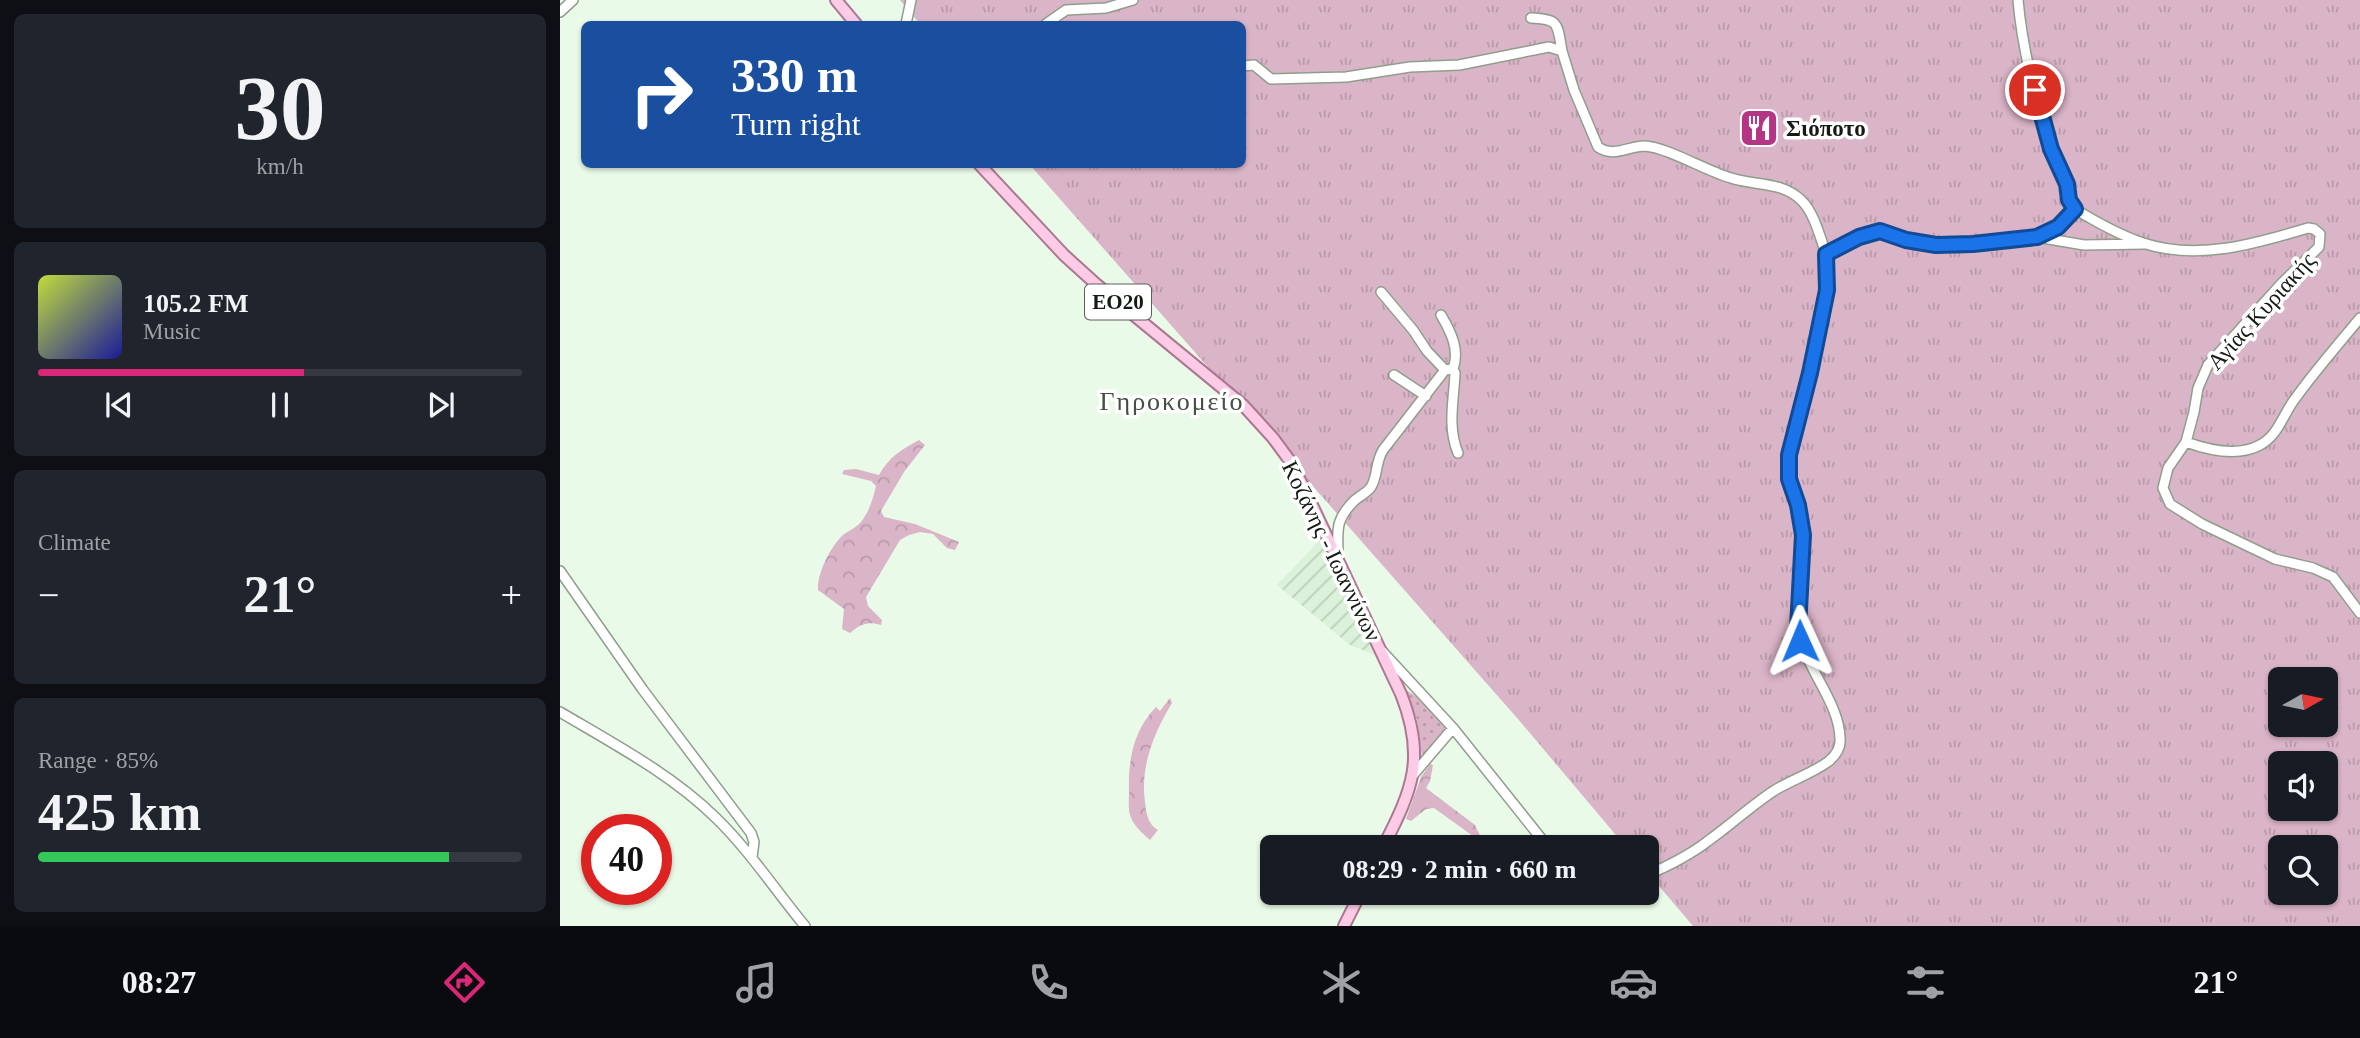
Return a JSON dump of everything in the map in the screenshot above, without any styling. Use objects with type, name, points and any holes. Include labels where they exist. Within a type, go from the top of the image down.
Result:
[{"type":"main road","points":[[836,0],[854,21]]},
{"type":"main road","name":"Κοζάνης - Ιωαννίνων","points":[[983,168],[1064,255],[1255,417],[1296,471],[1380,648],[1411,722],[1415,755],[1413,775],[1402,809],[1389,835]]},
{"type":"main road","points":[[1344,926],[1354,905]]},
{"type":"street","points":[[560,12],[573,0]]},
{"type":"street","points":[[907,21],[911,0]]},
{"type":"street","points":[[1050,21],[1066,10],[1106,8],[1133,0]]},
{"type":"street","points":[[2018,0],[2026,51],[2044,123],[2055,159],[2067,184],[2069,200],[2075,209],[2058,227],[2037,237]]},
{"type":"street","points":[[1531,18],[1553,21],[1574,90],[1598,147],[1605,152],[1617,152],[1644,146],[1664,151],[1733,179],[1770,184],[1789,190],[1807,207],[1826,254],[1827,290],[1788,469],[1803,535],[1798,628],[1800,641],[1835,714],[1840,729],[1839,749],[1828,762],[1774,791],[1707,842],[1659,868]]},
{"type":"street","points":[[1246,66],[1254,65],[1271,79],[1294,80],[1346,77],[1410,67],[1460,65],[1549,47],[1562,51]]},
{"type":"street","name":"Αγίας Κυριακής","points":[[2075,209],[2145,244],[2196,251],[2237,246],[2308,228],[2316,230],[2321,237],[2319,247],[2281,284],[2208,365],[2197,388],[2186,442],[2168,468],[2163,488],[2170,504],[2202,524],[2257,552],[2313,568],[2333,577],[2360,612]]},
{"type":"street","points":[[1826,254],[1859,237],[1880,231],[1906,240],[1936,245],[2037,237],[2084,245],[2145,244]]},
{"type":"street","points":[[1381,292],[1427,351],[1455,373],[1452,426],[1458,453]]},
{"type":"street","points":[[1338,559],[1341,515],[1369,490],[1376,475],[1376,463],[1383,450],[1457,356],[1453,338],[1441,315]]},
{"type":"street","points":[[2186,442],[2210,450],[2224,451],[2248,450],[2259,446],[2275,433],[2292,403],[2360,318]]},
{"type":"street","points":[[1394,375],[1426,396]]},
{"type":"street","points":[[560,571],[643,690],[751,834],[754,842],[752,857]]},
{"type":"street","points":[[1380,648],[1453,728],[1538,835]]},
{"type":"street","points":[[560,712],[690,794],[752,857],[805,926]]},
{"type":"street","points":[[1413,775],[1453,728]]},
{"type":"shaded area","points":[[1321,539],[1375,655],[1350,645],[1277,585]]},
{"type":"green space","points":[[900,0],[2360,0],[2360,926],[1693,926],[1659,886],[1659,835],[1616,835],[1518,719],[1033,168],[1246,168],[1246,21],[918,21]]},
{"type":"green space","points":[[919,440],[925,445],[904,472],[881,511],[884,517],[915,524],[959,542],[955,550],[947,548],[933,534],[920,532],[900,540],[866,597],[868,606],[882,620],[881,625],[864,624],[850,633],[842,629],[844,609],[818,590],[818,584],[829,553],[843,535],[864,518],[876,486],[871,481],[842,474],[844,470],[856,469],[879,475],[896,454]]},
{"type":"green space","points":[[1406,690],[1429,704],[1448,727],[1422,758],[1417,720]]},
{"type":"green space","points":[[1170,698],[1172,703],[1154,738],[1145,776],[1145,806],[1150,822],[1158,830],[1150,840],[1130,815],[1131,758],[1137,736],[1148,716],[1156,707],[1160,711]]},
{"type":"green space","points":[[1430,764],[1433,765],[1426,788],[1475,825],[1480,835],[1472,835],[1434,808],[1426,809],[1411,821],[1406,819],[1421,777]]},
{"type":"place","name":"Σιόποτο","points":[[1759,128]]},
{"type":"district","name":"Γηροκομείο","points":[[1172,401]]},
{"type":"route","points":[[1800,641],[1798,628],[1804,557],[1803,535],[1788,469],[1827,290],[1826,254],[1859,237],[1880,231],[1906,240],[1936,245],[2037,237],[2058,227],[2075,209],[2069,200],[2067,184],[2051,149],[2035,90]]}]
